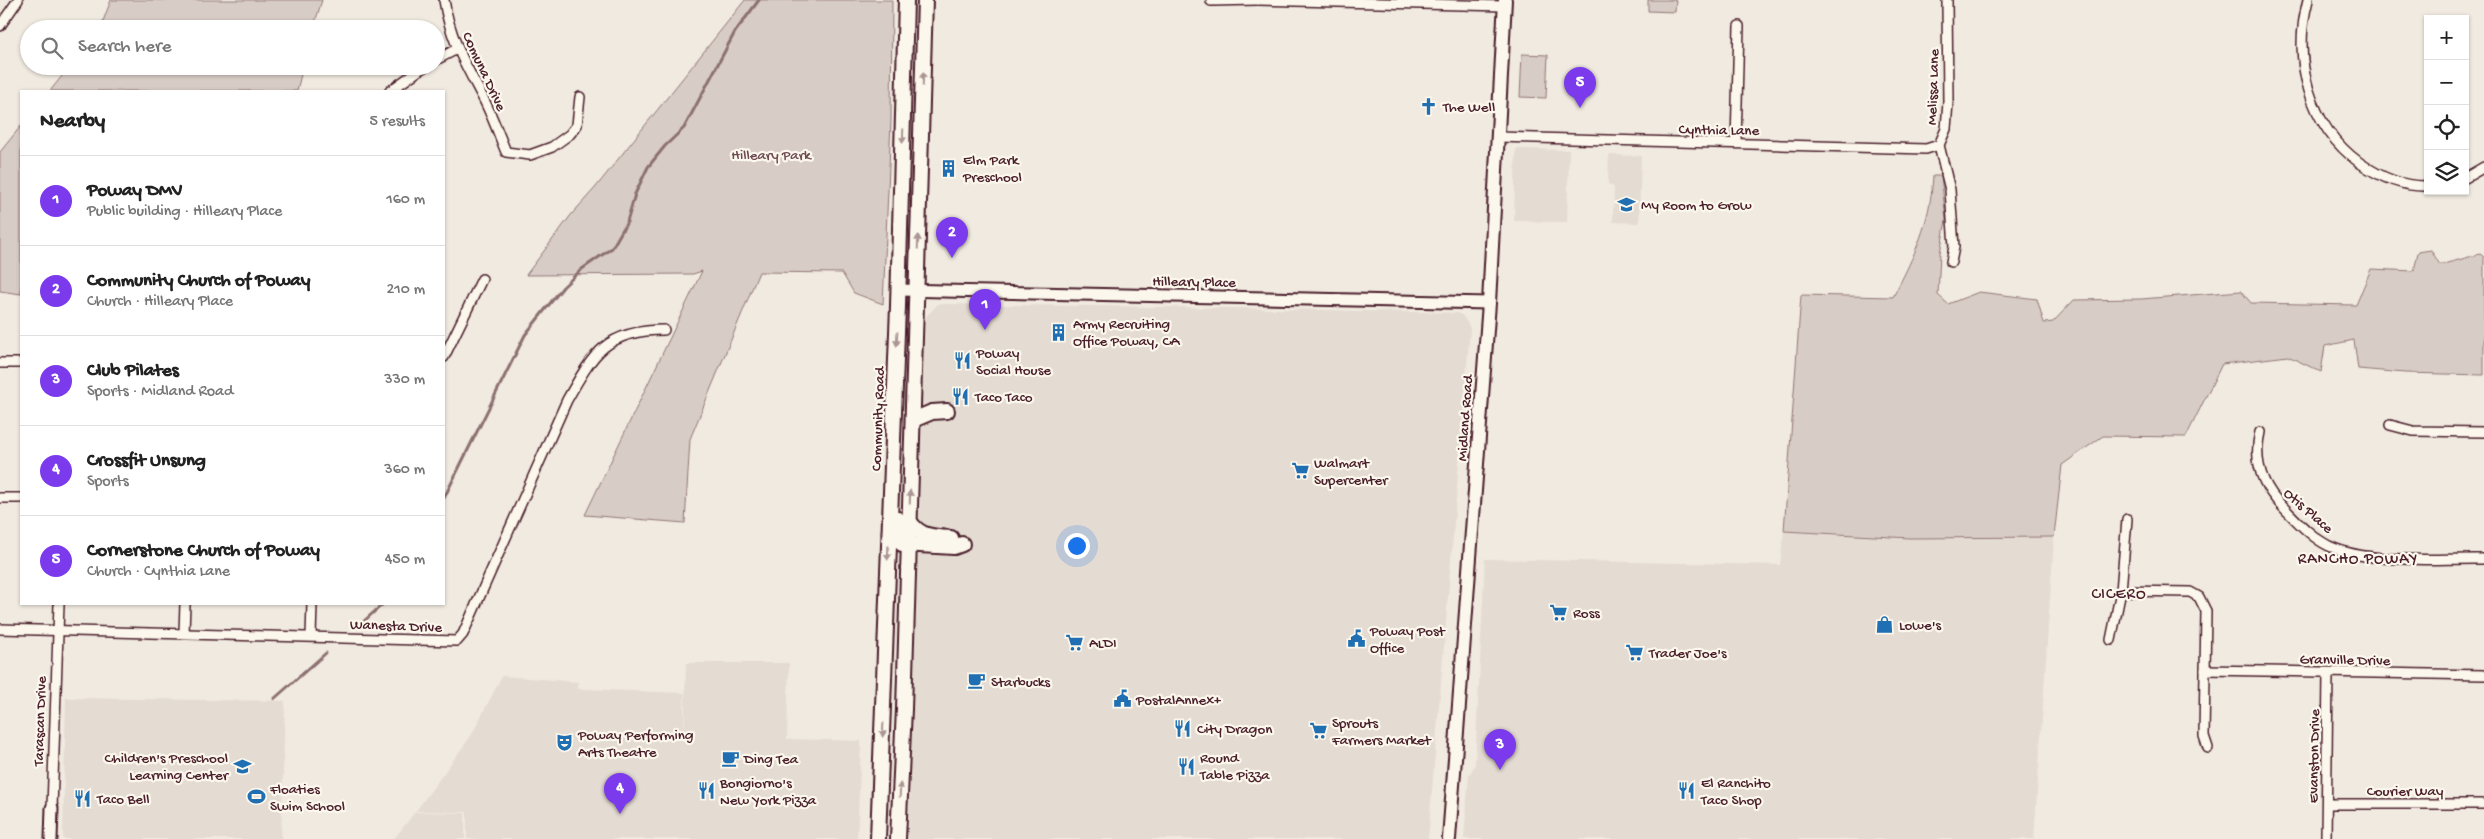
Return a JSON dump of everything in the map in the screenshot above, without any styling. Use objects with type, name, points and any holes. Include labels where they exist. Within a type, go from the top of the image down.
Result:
[{"type":"main road","name":"Community Road","points":[[878,839],[894,419],[906,0]]},
{"type":"main road","points":[[898,839],[906,650],[925,0]]},
{"type":"main road","name":"Midland Road","points":[[1449,839],[1489,303],[1505,3]]},
{"type":"main road","points":[[913,420],[932,412],[947,411]]},
{"type":"main road","points":[[894,419],[900,463],[898,538],[902,544],[909,545],[954,547],[962,544],[951,538],[932,537],[921,533],[910,522]]},
{"type":"main road","points":[[887,576],[894,576],[898,581],[899,625],[906,650]]},
{"type":"main road","points":[[886,638],[893,662],[893,704],[897,709],[904,709]]},
{"type":"street","points":[[0,26],[18,0]]},
{"type":"street","name":"Comuna Drive","points":[[444,0],[447,19],[457,49],[487,105],[506,152],[530,155],[552,147],[570,134],[577,125],[580,97]]},
{"type":"street","name":"Melissa Lane","points":[[1947,0],[1948,102],[1946,128],[1939,145],[1950,190],[1954,247],[1951,262]]},
{"type":"street","points":[[2308,0],[2301,40],[2302,62],[2307,84],[2317,112],[2328,133],[2346,153],[2368,169],[2402,183],[2424,186]]},
{"type":"street","points":[[1211,1],[1505,3]]},
{"type":"street","points":[[1736,143],[1739,26]]},
{"type":"street","points":[[445,55],[457,49]]},
{"type":"street","points":[[391,90],[412,75]]},
{"type":"street","name":"Cynthia Lane","points":[[1499,137],[1926,149],[1939,145]]},
{"type":"street","points":[[2469,176],[2484,167]]},
{"type":"street","points":[[445,355],[482,279]]},
{"type":"street","name":"Hilleary Place","points":[[898,290],[1489,303]]},
{"type":"street","name":"Wanesta Drive","points":[[0,629],[311,636],[450,642],[461,638],[566,400],[580,376],[597,353],[617,337],[642,330],[664,330]]},
{"type":"street","points":[[0,363],[20,362]]},
{"type":"street","points":[[2390,425],[2413,430],[2484,432]]},
{"type":"street","name":"Otis Place","points":[[2260,432],[2257,445],[2260,475],[2270,495],[2308,532],[2328,546],[2350,554],[2372,558],[2484,558]]},
{"type":"street","points":[[0,498],[20,498]]},
{"type":"street","points":[[2112,640],[2121,591],[2127,519]]},
{"type":"street","points":[[2121,591],[2190,592],[2199,597],[2206,611],[2204,736],[2208,748]]},
{"type":"street","name":"Tarascan Drive","points":[[51,839],[59,605]]},
{"type":"street","points":[[184,633],[185,605]]},
{"type":"street","points":[[311,636],[312,605]]},
{"type":"street","name":"Granville Drive","points":[[2205,670],[2484,675]]},
{"type":"street","name":"Evanston Drive","points":[[2326,839],[2328,672]]},
{"type":"street","name":"Courier Way","points":[[2326,804],[2484,804]]},
{"type":"shaded area","points":[[1516,149],[1569,150],[1567,222],[1514,221]]},
{"type":"shaded area","name":"My Room to Grow","points":[[1609,155],[1641,156],[1639,223],[1613,222],[1614,187],[1608,184]]},
{"type":"shaded area","points":[[938,304],[1457,313],[1463,316],[1470,328],[1428,839],[908,839],[925,318]]},
{"type":"shaded area","points":[[1784,531],[1910,538],[2054,537],[2034,839],[1464,839],[1469,775],[1475,765],[1485,559],[1780,565]]},
{"type":"shaded area","points":[[686,663],[789,663],[787,739],[861,741],[857,839],[467,839],[467,812],[416,811],[471,736],[502,676],[578,682],[578,689],[684,693],[684,742]]},
{"type":"shaded area","points":[[66,698],[285,701],[281,839],[63,839]]},
{"type":"shaded area","points":[[415,812],[465,813],[465,839],[394,839]]},
{"type":"green space","points":[[111,0],[322,0],[316,20],[103,20]]},
{"type":"green space","name":"Hilleary Park","points":[[745,0],[892,0],[891,121],[883,304],[854,293],[842,273],[759,272],[690,439],[685,523],[585,515],[702,271],[693,274],[526,275],[571,215],[596,187]]},
{"type":"green space","points":[[1648,0],[1676,0],[1675,12],[1648,11]]},
{"type":"green space","points":[[1522,54],[1548,55],[1546,98],[1520,97]]},
{"type":"green space","points":[[63,75],[301,75],[297,90],[51,90]]},
{"type":"green space","points":[[20,127],[20,294],[0,291],[0,152]]},
{"type":"green space","points":[[1933,176],[1941,176],[1946,220],[1940,253],[1938,295],[1948,304],[1979,292],[2037,299],[2044,323],[2053,322],[2074,300],[2141,299],[2241,291],[2251,303],[2356,305],[2371,269],[2414,271],[2418,252],[2431,250],[2440,265],[2480,254],[2484,257],[2484,375],[2405,373],[2358,369],[2354,340],[2325,346],[2321,372],[2288,356],[2222,364],[2186,437],[2103,436],[2062,465],[2054,537],[1910,538],[1784,531],[1801,295],[1893,297],[1908,267],[1925,224]]},
{"type":"waterway","points":[[445,496],[525,335],[563,287],[582,269],[612,248],[627,222],[635,194],[648,167],[665,146],[684,128],[735,32],[759,0]]},
{"type":"waterway","points":[[364,621],[382,605]]},
{"type":"waterway","points":[[274,699],[326,653]]},
{"type":"place","name":"The Well","points":[[1429,106]]},
{"type":"place","name":"Cornerstone Church of Poway","points":[[1580,108]]},
{"type":"place","name":"Elm Park Preschool","points":[[949,168]]},
{"type":"place","name":"My Room to Grow","points":[[1627,204]]},
{"type":"place","name":"Community Church of Poway","points":[[952,258]]},
{"type":"place","name":"Poway DMV","points":[[985,330]]},
{"type":"place","name":"Army Recruiting Office Poway, CA","points":[[1059,332]]},
{"type":"place","name":"Poway Social House","points":[[962,361]]},
{"type":"place","name":"Taco Taco","points":[[961,396]]},
{"type":"place","name":"Walmart Supercenter","points":[[1300,471]]},
{"type":"place","name":"Ross","points":[[1559,612]]},
{"type":"place","name":"Lowe's","points":[[1885,624]]},
{"type":"place","name":"Poway Post Office","points":[[1356,639]]},
{"type":"place","name":"ALDI","points":[[1075,642]]},
{"type":"place","name":"Trader Joe's","points":[[1635,652]]},
{"type":"place","name":"Starbucks","points":[[977,681]]},
{"type":"place","name":"PostalAnnex+","points":[[1122,699]]},
{"type":"place","name":"City Dragon","points":[[1183,728]]},
{"type":"place","name":"Sprouts Farmers Market","points":[[1318,731]]},
{"type":"place","name":"Poway Performing Arts Theatre","points":[[564,743]]},
{"type":"place","name":"Ding Tea","points":[[730,758]]},
{"type":"place","name":"Children's Preschool Learning Center","points":[[242,766]]},
{"type":"place","name":"Round Table Pizza","points":[[1186,766]]},
{"type":"place","name":"Club Pilates","points":[[1500,770]]},
{"type":"place","name":"Bongiorno's New York Pizza","points":[[706,791]]},
{"type":"place","name":"El Ranchito Taco Shop","points":[[1687,791]]},
{"type":"place","name":"Floaties Swim School","points":[[256,797]]},
{"type":"place","name":"Taco Bell","points":[[83,798]]},
{"type":"place","name":"Crossfit Unsung","points":[[620,814]]},
{"type":"district","name":"RANCHO POWAY","points":[[2358,557]]},
{"type":"district","name":"CICERO","points":[[2119,592]]}]
